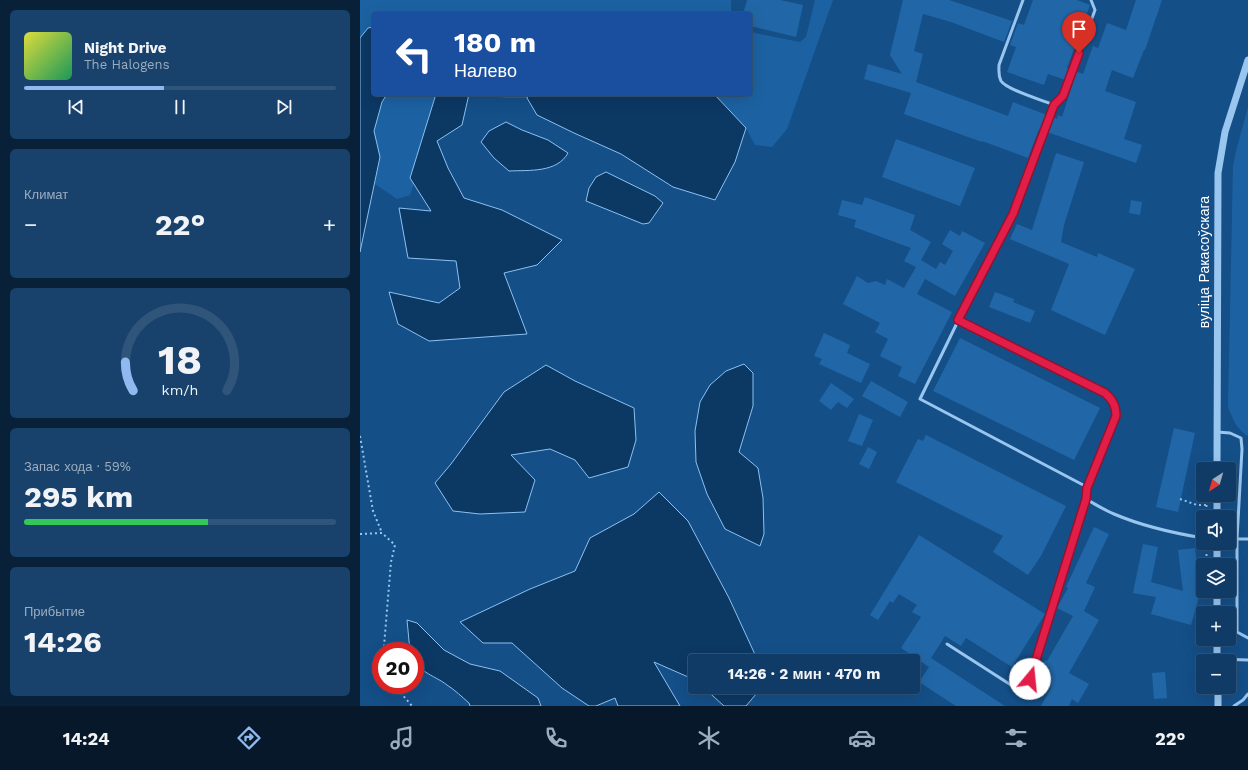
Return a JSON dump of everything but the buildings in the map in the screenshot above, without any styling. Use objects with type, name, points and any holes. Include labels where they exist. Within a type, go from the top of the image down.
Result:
[{"type":"street","name":"вуліца Ракасоўскага","points":[[1217,462],[1218,173],[1225,132],[1248,60]]},
{"type":"street","points":[[1218,694],[1218,706]]},
{"type":"lane","points":[[1023,0],[999,65],[998,73],[1005,85],[1010,88],[1054,105]]},
{"type":"lane","points":[[1087,488],[920,399],[958,320],[1013,214],[1054,105],[1063,96],[1095,10],[1091,0]]},
{"type":"lane","points":[[947,644],[1025,694],[1086,499],[1087,488],[1116,416],[1115,405],[1105,393],[958,320]]},
{"type":"lane","points":[[1217,432],[1230,433],[1241,438],[1242,449],[1237,539],[1237,632],[1248,638]]},
{"type":"lane","points":[[1086,499],[1113,514],[1172,532],[1196,537]]},
{"type":"lane","points":[[1237,539],[1248,539]]},
{"type":"lane","points":[[1236,660],[1248,660]]},
{"type":"lane","points":[[1234,706],[1248,694]]},
{"type":"path","points":[[360,436],[373,511],[382,533],[395,545],[391,562],[384,642]]},
{"type":"path","points":[[1180,499],[1197,505],[1206,505]]},
{"type":"path","points":[[1206,502],[1206,510]]},
{"type":"path","points":[[360,534],[382,533]]},
{"type":"path","points":[[402,694],[412,706]]},
{"type":"shaded area","points":[[360,0],[731,0],[732,12],[372,12],[372,27],[368,28],[360,38]]},
{"type":"shaded area","points":[[815,0],[833,0],[787,129],[772,147],[755,145],[746,128],[716,96],[752,96],[752,32],[800,42],[806,37]]},
{"type":"shaded area","points":[[372,27],[372,96],[386,96],[382,102],[374,131],[380,157],[360,252],[360,38],[368,28]]},
{"type":"shaded area","points":[[386,96],[435,96],[410,178],[414,184],[410,195],[397,199],[375,184],[380,157],[374,131],[382,102]]},
{"type":"shaded area","points":[[435,96],[469,96],[462,125],[437,141],[448,168],[464,198],[502,210],[562,240],[537,265],[504,273],[527,334],[429,341],[398,324],[389,292],[439,303],[460,288],[456,261],[408,258],[399,208],[431,211],[410,178]]},
{"type":"shaded area","points":[[492,96],[528,96],[527,98]]},
{"type":"shaded area","points":[[528,96],[716,96],[746,128],[735,162],[715,200],[673,187],[621,154],[537,115],[527,98]]},
{"type":"shaded area","points":[[1248,107],[1248,436],[1233,420],[1228,407],[1233,167]]},
{"type":"shaded area","points":[[506,122],[548,140],[568,153],[557,164],[550,167],[534,170],[509,171],[494,158],[481,142],[489,131]]},
{"type":"shaded area","points":[[606,172],[655,196],[663,203],[649,223],[643,224],[586,201],[589,188],[596,177]]},
{"type":"shaded area","points":[[744,364],[753,373],[753,406],[739,452],[758,468],[763,498],[764,534],[760,546],[725,529],[707,494],[696,462],[695,431],[700,402],[710,385],[726,371]]},
{"type":"shaded area","points":[[546,365],[575,381],[634,408],[636,440],[628,467],[589,478],[575,460],[550,449],[511,455],[535,480],[525,512],[480,514],[453,511],[435,483],[451,464],[504,392]]},
{"type":"shaded area","points":[[659,492],[688,521],[729,598],[755,654],[688,654],[688,677],[654,662],[680,706],[618,706],[615,698],[596,706],[589,706],[562,688],[512,643],[483,643],[460,622],[530,589],[575,571],[590,538],[634,514]]},
{"type":"shaded area","points":[[407,620],[417,623],[444,650],[470,664],[500,671],[538,698],[541,706],[470,706],[469,703],[456,691],[424,671],[424,642],[409,642]]},
{"type":"shaded area","points":[[711,694],[756,694],[746,706],[724,706]]},
{"type":"route","points":[[1030,679],[1086,499],[1087,488],[1116,416],[1115,405],[1105,393],[958,320],[1013,214],[1054,105],[1063,96],[1079,53]]}]
